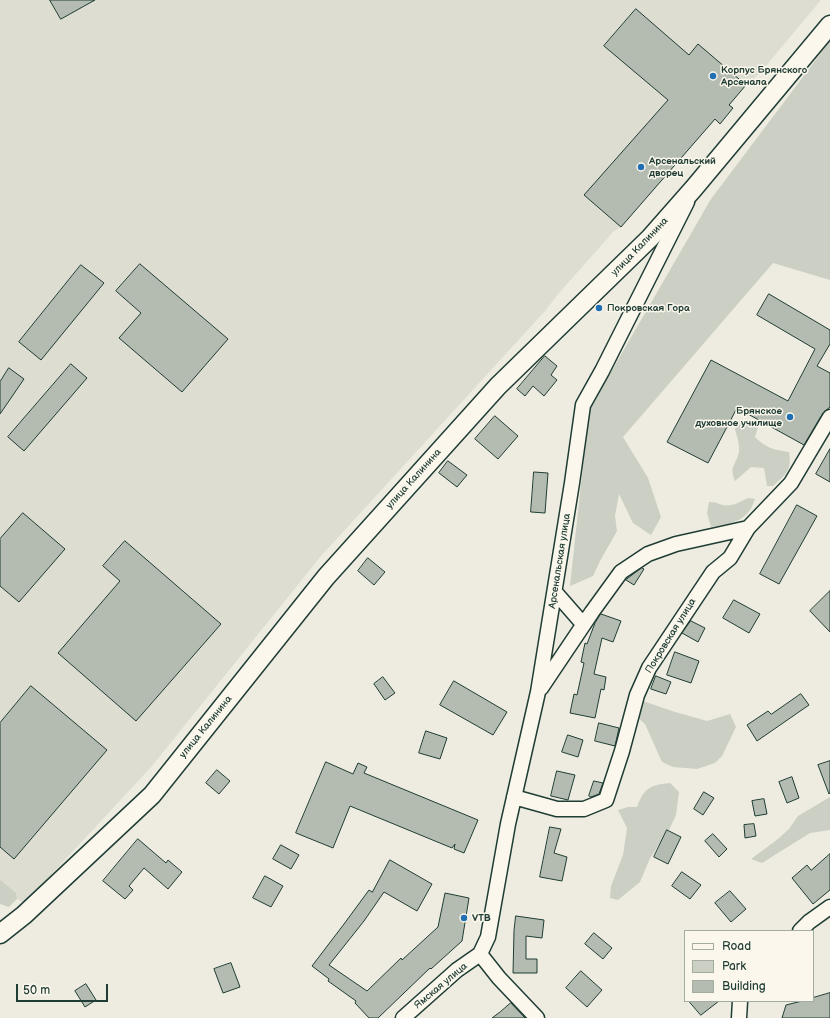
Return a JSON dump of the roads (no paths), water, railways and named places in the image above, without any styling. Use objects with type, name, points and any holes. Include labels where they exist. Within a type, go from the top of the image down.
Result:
[{"type":"main road","name":"улица Калинина","points":[[0,934],[24,915],[152,795],[326,577],[498,386],[650,238],[694,188],[830,25]]},
{"type":"street","name":"Арсенальская улица","points":[[480,954],[488,937],[508,824],[538,692],[555,592],[583,405],[602,371],[694,188]]},
{"type":"street","name":"Покровская улица","points":[[514,797],[558,809],[584,809],[606,800],[622,751],[637,695],[649,668],[713,572],[730,558],[748,528],[792,483],[830,417]]},
{"type":"street","points":[[538,692],[583,624],[621,572],[648,554],[676,544],[748,528]]},
{"type":"street","points":[[555,592],[583,624]]},
{"type":"street","points":[[801,930],[809,922],[830,908]]},
{"type":"street","points":[[480,954],[499,978],[537,1018]]},
{"type":"street","name":"Ямская улица","points":[[403,1018],[457,970],[480,954]]},
{"type":"street","points":[[739,1018],[740,1002]]},
{"type":"place","name":"Корпус Брянского Арсенала","points":[[713,76]]},
{"type":"place","name":"Арсенальский дворец","points":[[641,167]]},
{"type":"place","name":"Покровская Гора","points":[[599,308]]},
{"type":"place","name":"Брянское духовное училище","points":[[790,417]]},
{"type":"place","name":"VTB","points":[[464,918]]}]
